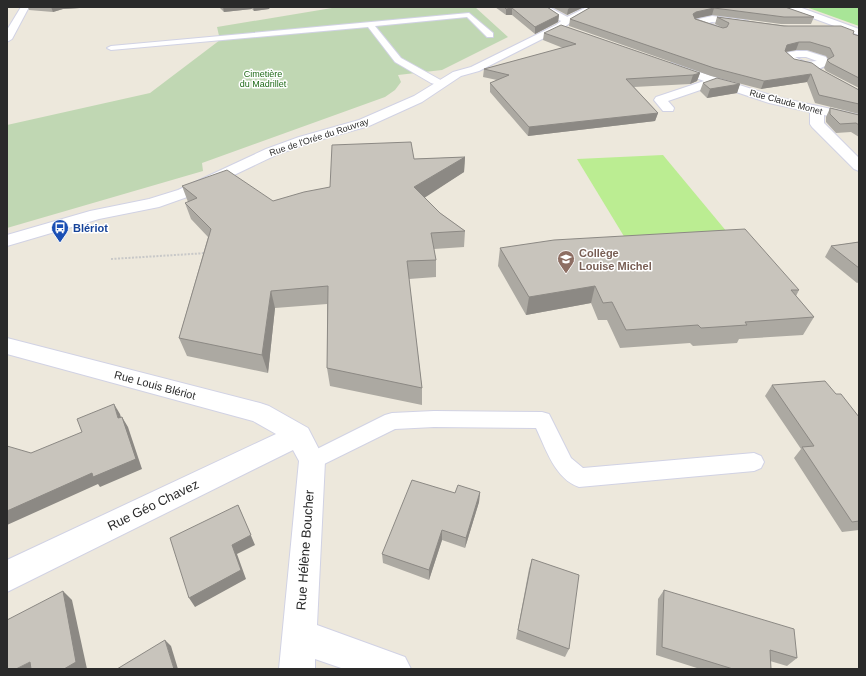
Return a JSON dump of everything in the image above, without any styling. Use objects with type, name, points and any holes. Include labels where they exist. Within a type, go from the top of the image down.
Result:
[{"type":"street","points":[[7,39],[26,7]]},
{"type":"street","points":[[543,7],[558,17],[565,26]]},
{"type":"street","name":"Rue de l'Orée du Rouvray","points":[[7,240],[96,215],[153,203],[184,193],[271,152],[304,140],[364,123],[418,99],[457,74],[475,69],[565,26],[594,7]]},
{"type":"street","points":[[791,7],[855,30]]},
{"type":"street","points":[[721,31],[697,22],[712,19],[753,24]]},
{"type":"street","points":[[822,30],[855,30]]},
{"type":"street","name":"Rue Claude Monet","points":[[663,64],[773,100],[859,120]]},
{"type":"street","points":[[812,65],[821,74]]},
{"type":"street","points":[[668,108],[660,100],[714,81]]},
{"type":"street","points":[[817,111],[817,124],[859,166]]},
{"type":"street","name":"Rue Louis Blériot","points":[[7,346],[260,412],[305,448]]},
{"type":"street","name":"Rue Géo Chavez","points":[[7,576],[305,448]]},
{"type":"street","name":"Rue Hélène Boucher","points":[[297,669],[305,448]]},
{"type":"street","points":[[299,636],[393,669]]},
{"type":"lane","points":[[111,48],[469,15],[490,35]]},
{"type":"lane","points":[[370,24],[398,60],[434,81],[441,83]]},
{"type":"lane","points":[[305,448],[392,421],[434,419],[542,420],[564,464],[580,478],[754,462]]},
{"type":"path","points":[[111,259],[207,252]]},
{"type":"green space","name":"Cimetière du Madrillet","points":[[338,7],[475,7],[508,37],[442,70],[398,75],[401,82],[395,90],[385,97],[202,163],[203,171],[7,228],[7,125],[150,93],[220,40],[217,27]]},
{"type":"green space","points":[[806,7],[859,7],[859,26]]},
{"type":"green space","points":[[663,155],[727,232],[625,238],[577,159]]},
{"type":"building","points":[[504,7],[547,7],[559,15],[535,27],[512,8],[506,9]]},
{"type":"building","points":[[591,7],[785,7],[814,17],[784,17],[714,8],[693,14],[695,19],[723,28],[727,27],[729,23],[717,17],[784,26],[841,26],[854,31],[853,34],[859,36],[859,78],[827,60],[834,56],[830,48],[810,42],[799,42],[787,45],[785,51],[794,59],[812,63],[820,69],[859,90],[859,104],[819,95],[811,74],[764,81],[714,68],[570,19]]},
{"type":"building","points":[[561,25],[700,73],[693,75],[626,79],[658,113],[529,127],[490,83],[509,75],[484,69],[576,44],[544,33]]},
{"type":"building","points":[[717,78],[740,84],[710,89],[703,83]]},
{"type":"building","points":[[830,108],[859,115],[859,125],[856,123],[840,124],[830,114]]},
{"type":"building","points":[[411,142],[414,159],[465,157],[414,187],[440,213],[465,231],[431,233],[436,260],[407,261],[422,388],[327,368],[328,286],[271,291],[262,355],[179,338],[211,229],[185,203],[197,198],[182,186],[227,170],[273,201],[304,192],[330,187],[332,145]]},
{"type":"building","points":[[745,229],[799,290],[791,290],[814,317],[745,322],[747,325],[701,328],[698,325],[626,330],[612,302],[603,303],[595,286],[529,297],[500,248],[554,240]]},
{"type":"building","points":[[859,242],[859,268],[831,246]]},
{"type":"building","points":[[825,381],[836,394],[841,394],[859,417],[859,521],[852,522],[802,447],[814,446],[772,385]]},
{"type":"building","points":[[114,404],[118,418],[122,417],[136,459],[93,477],[92,473],[7,511],[7,446],[31,453],[82,432],[77,419]]},
{"type":"building","points":[[412,480],[455,493],[458,485],[480,492],[466,538],[442,530],[429,570],[382,554]]},
{"type":"building","points":[[238,505],[251,535],[232,545],[241,570],[189,598],[170,538]]},
{"type":"building","points":[[532,559],[579,575],[569,649],[518,630]]},
{"type":"building","points":[[664,590],[794,629],[797,658],[770,650],[771,669],[733,669],[662,647]]},
{"type":"building","points":[[63,591],[76,662],[64,669],[31,669],[30,662],[16,669],[7,669],[7,620]]},
{"type":"building","points":[[165,640],[174,669],[117,669]]},
{"type":"place","name":"Blériot","points":[[60,243]]},
{"type":"place","name":"Collège Louise Michel","points":[[566,274]]}]
